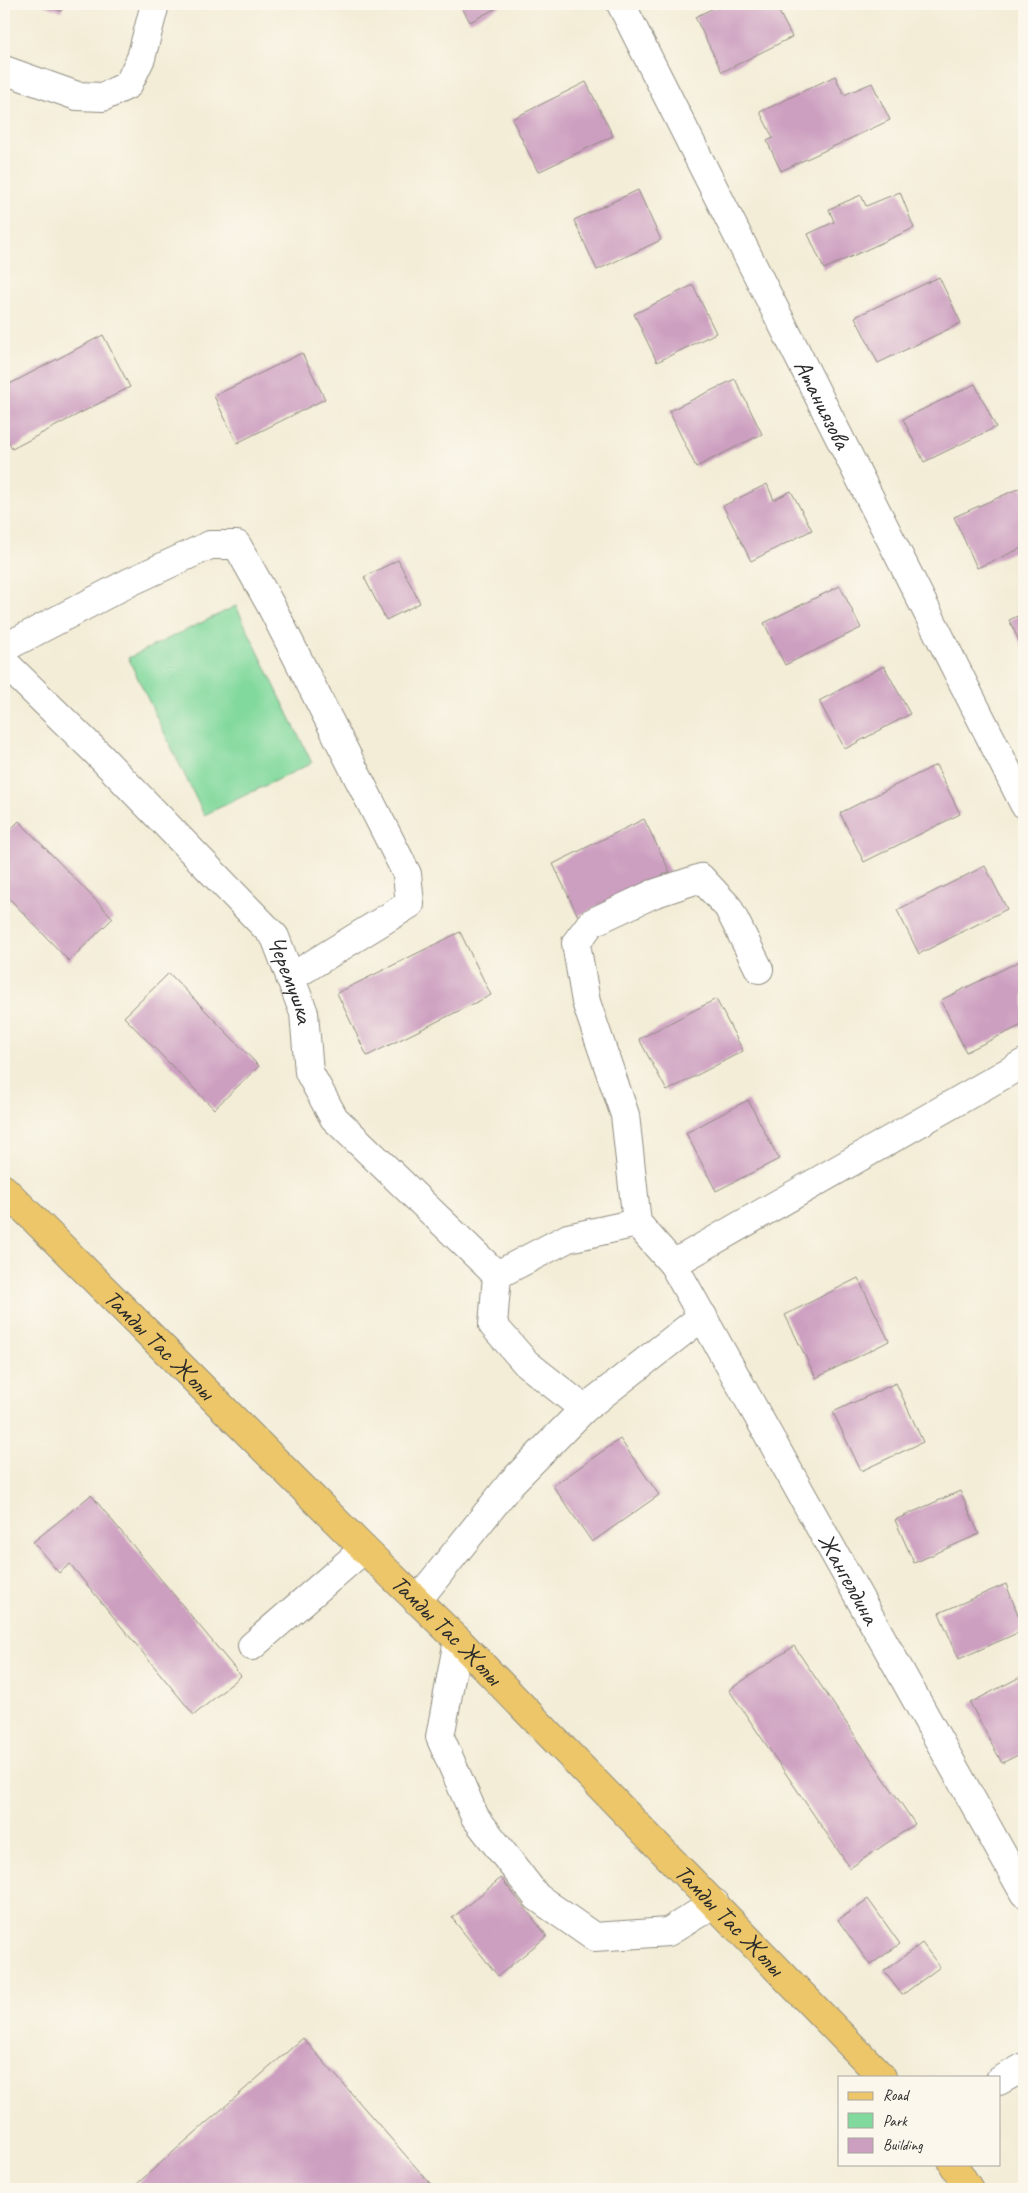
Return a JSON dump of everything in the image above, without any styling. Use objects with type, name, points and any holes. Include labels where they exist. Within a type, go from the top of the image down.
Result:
[{"type":"main road","name":"Тамды Тас Жолы","points":[[4,1189],[364,1549],[458,1640],[881,2076]]},
{"type":"main road","points":[[954,2166],[969,2189]]},
{"type":"street","points":[[4,70],[77,96],[103,97],[128,85],[141,58],[155,4]]},
{"type":"street","name":"Атаниязова","points":[[621,4],[1024,804]]},
{"type":"street","points":[[4,648],[130,582],[210,545],[237,545],[270,604],[407,874],[410,904],[290,978]]},
{"type":"street","name":"Черемушка","points":[[4,662],[98,754],[274,937],[304,1013],[309,1072],[334,1118],[497,1276]]},
{"type":"street","points":[[584,1408],[526,1363],[494,1325],[497,1276],[568,1238],[637,1224],[625,1115],[586,1002],[576,943],[592,923],[653,894],[701,878],[728,907],[759,969]]},
{"type":"street","points":[[673,1264],[1024,1063]]},
{"type":"street","name":"Жангелдина","points":[[637,1224],[673,1264],[1024,1893]]},
{"type":"street","points":[[417,1601],[512,1483],[584,1408],[703,1316]]},
{"type":"street","points":[[252,1646],[364,1549]]},
{"type":"street","points":[[458,1640],[440,1737],[475,1816],[538,1897],[594,1937],[668,1932],[715,1903]]},
{"type":"street","points":[[1000,2080],[1024,2067]]},
{"type":"green space","points":[[236,606],[312,763],[204,815],[128,658]]},
{"type":"building","points":[[41,4],[64,4],[61,11]]},
{"type":"building","points":[[77,4],[88,4],[87,8]]},
{"type":"building","points":[[460,4],[504,4],[470,22]]},
{"type":"building","points":[[722,4],[775,4],[792,37],[722,72],[695,17]]},
{"type":"building","points":[[835,76],[844,95],[872,83],[890,120],[781,171],[767,141],[773,138],[760,112]]},
{"type":"building","points":[[586,82],[613,136],[538,172],[512,119]]},
{"type":"building","points":[[638,190],[661,240],[597,270],[574,220]]},
{"type":"building","points":[[900,192],[914,228],[824,269],[808,234],[834,222],[829,209],[861,195],[866,206]]},
{"type":"building","points":[[939,277],[961,323],[878,363],[855,317]]},
{"type":"building","points":[[693,285],[716,333],[657,362],[634,314]]},
{"type":"building","points":[[103,335],[130,387],[12,449],[4,433],[4,387]]},
{"type":"building","points":[[302,353],[325,399],[237,443],[214,396]]},
{"type":"building","points":[[735,379],[762,434],[696,467],[669,411]]},
{"type":"building","points":[[975,384],[996,427],[924,462],[903,419]]},
{"type":"building","points":[[767,484],[774,500],[791,491],[812,530],[751,561],[723,506]]},
{"type":"building","points":[[1022,487],[1024,492],[1024,547],[977,568],[954,517]]},
{"type":"building","points":[[398,560],[420,603],[386,620],[364,577]]},
{"type":"building","points":[[840,586],[861,628],[785,665],[764,623]]},
{"type":"building","points":[[1024,613],[1024,651],[1009,620]]},
{"type":"building","points":[[884,666],[910,714],[845,749],[819,701]]},
{"type":"building","points":[[936,765],[960,814],[864,862],[840,813]]},
{"type":"building","points":[[644,819],[670,872],[578,916],[553,864]]},
{"type":"building","points":[[19,821],[113,918],[69,961],[4,893],[4,836]]},
{"type":"building","points":[[985,866],[1007,909],[919,954],[897,910]]},
{"type":"building","points":[[460,932],[491,995],[367,1056],[337,993]]},
{"type":"building","points":[[1024,959],[1024,1024],[966,1052],[941,1000]]},
{"type":"building","points":[[169,973],[259,1066],[214,1109],[124,1017]]},
{"type":"building","points":[[716,999],[743,1051],[667,1091],[639,1039]]},
{"type":"building","points":[[748,1100],[779,1159],[716,1191],[686,1133]]},
{"type":"building","points":[[858,1278],[889,1341],[816,1378],[785,1315]]},
{"type":"building","points":[[896,1383],[923,1442],[861,1471],[833,1412]]},
{"type":"building","points":[[620,1439],[659,1495],[592,1542],[553,1486]]},
{"type":"building","points":[[960,1491],[979,1534],[914,1563],[895,1520]]},
{"type":"building","points":[[91,1495],[241,1676],[194,1715],[70,1564],[59,1573],[33,1542]]},
{"type":"building","points":[[1006,1584],[1024,1630],[959,1659],[939,1613]]},
{"type":"building","points":[[794,1646],[915,1824],[850,1868],[729,1690]]},
{"type":"building","points":[[1024,1675],[1024,1752],[1002,1763],[970,1703]]},
{"type":"building","points":[[501,1878],[547,1936],[498,1976],[452,1918]]},
{"type":"building","points":[[868,1899],[900,1944],[870,1965],[838,1920]]},
{"type":"building","points":[[922,1943],[940,1967],[902,1995],[884,1971]]},
{"type":"building","points":[[303,2038],[435,2189],[131,2189]]}]
